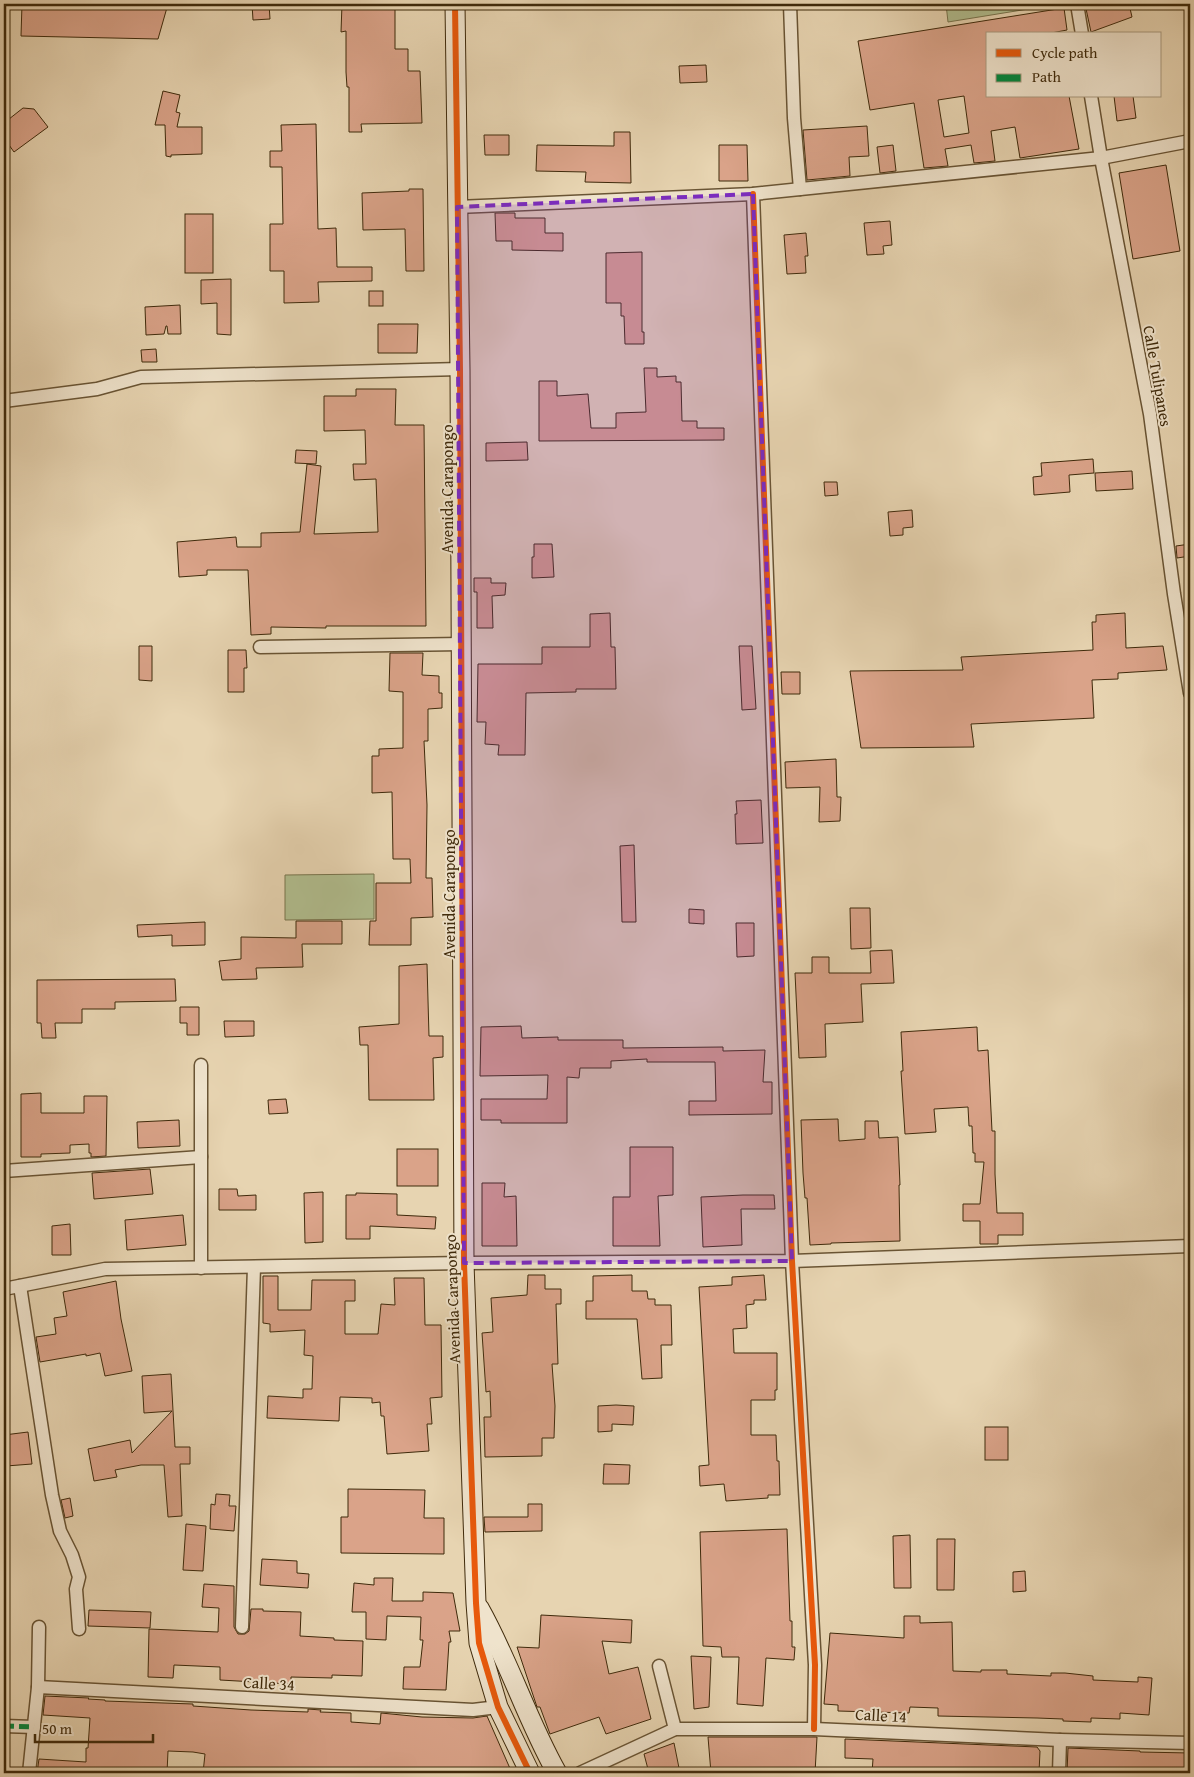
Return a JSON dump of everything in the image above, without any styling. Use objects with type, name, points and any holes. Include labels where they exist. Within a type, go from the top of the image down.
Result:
[{"type":"street","name":"Avenida Carapongo","points":[[455,4],[462,644],[464,1263],[476,1603],[479,1643],[498,1707],[530,1773]]},
{"type":"street","points":[[790,4],[794,118],[800,189]]},
{"type":"street","points":[[1078,4],[1082,32]]},
{"type":"street","name":"Calle Tulipanes","points":[[1092,98],[1101,158],[1150,414],[1174,594],[1190,693]]},
{"type":"street","points":[[457,207],[753,194],[1101,158],[1190,141]]},
{"type":"street","points":[[753,194],[792,1260],[815,1665],[814,1729]]},
{"type":"street","points":[[4,401],[97,389],[141,377],[460,368]]},
{"type":"street","points":[[260,647],[462,644]]},
{"type":"street","points":[[201,1065],[201,1268]]},
{"type":"street","points":[[4,1171],[201,1157]]},
{"type":"street","points":[[4,1289],[105,1269],[792,1260],[1190,1246]]},
{"type":"street","points":[[242,1627],[254,1266]]},
{"type":"street","points":[[20,1286],[52,1495],[60,1531],[74,1560],[79,1577],[76,1589],[79,1629]]},
{"type":"street","name":"Avenida Carapongo","points":[[476,1603],[496,1638],[545,1752],[557,1773]]},
{"type":"street","points":[[29,1773],[38,1687],[39,1627]]},
{"type":"street","points":[[659,1666],[676,1729]]},
{"type":"street","name":"Calle 34","points":[[38,1687],[473,1710],[498,1707]]},
{"type":"street","points":[[4,1726],[34,1727]]},
{"type":"street","name":"Calle 14","points":[[580,1773],[676,1729],[814,1729],[1060,1740],[1190,1743]]},
{"type":"street","points":[[1059,1773],[1060,1740]]},
{"type":"highlighted area","points":[[753,194],[792,1261],[464,1263],[457,207]]},
{"type":"green space","points":[[946,4],[1053,4],[1053,5],[948,22]]},
{"type":"green space","points":[[374,874],[374,919],[285,920],[285,875]]},
{"type":"building","points":[[22,4],[168,4],[158,39],[21,36]]},
{"type":"building","points":[[252,4],[269,4],[270,19],[253,20]]},
{"type":"building","points":[[342,4],[395,4],[395,49],[408,49],[408,71],[420,71],[422,123],[361,124],[362,132],[349,132],[346,31],[341,32]]},
{"type":"building","points":[[1085,4],[1129,4],[1132,17],[1091,32]]},
{"type":"building","points":[[1064,8],[1067,30],[1056,32],[986,32],[986,98],[1069,98],[1079,149],[1020,158],[1015,127],[991,131],[995,161],[974,163],[971,145],[945,149],[948,166],[924,168],[914,103],[870,110],[858,41]],"holes":[[[964,96],[969,133],[944,137],[938,100]]]},
{"type":"building","points":[[706,65],[707,82],[680,83],[679,66]]},
{"type":"building","points":[[163,91],[180,95],[176,112],[180,113],[177,127],[202,127],[202,154],[166,156],[165,125],[155,125]]},
{"type":"building","points":[[1114,98],[1133,98],[1136,118],[1117,121]]},
{"type":"building","points":[[23,108],[34,109],[48,127],[14,152],[4,138],[4,123]]},
{"type":"building","points":[[316,124],[318,229],[336,228],[337,267],[372,267],[372,281],[318,282],[319,302],[284,303],[284,271],[270,271],[270,224],[283,224],[282,167],[270,167],[270,151],[282,151],[281,125]]},
{"type":"building","points":[[867,126],[869,156],[849,157],[850,176],[807,180],[803,130]]},
{"type":"building","points":[[614,132],[630,132],[631,183],[585,182],[586,172],[536,171],[537,145],[614,146]]},
{"type":"building","points":[[484,135],[509,135],[509,155],[485,155]]},
{"type":"building","points":[[719,145],[747,145],[748,181],[719,181]]},
{"type":"building","points":[[893,145],[896,171],[880,173],[877,147]]},
{"type":"building","points":[[1166,165],[1180,251],[1133,259],[1119,173]]},
{"type":"building","points":[[409,189],[423,189],[424,271],[406,271],[405,229],[363,230],[362,193],[409,191]]},
{"type":"building","points":[[495,213],[515,213],[515,218],[545,218],[545,233],[563,233],[563,251],[512,250],[512,241],[496,241]]},
{"type":"building","points":[[185,214],[213,214],[213,273],[185,273]]},
{"type":"building","points":[[890,221],[892,245],[883,246],[884,254],[867,255],[864,223]]},
{"type":"building","points":[[806,233],[808,256],[805,256],[806,273],[787,274],[784,235]]},
{"type":"building","points":[[642,252],[642,332],[644,332],[644,344],[625,344],[624,316],[621,316],[621,303],[606,303],[606,253]]},
{"type":"building","points":[[231,279],[231,335],[217,334],[217,303],[201,304],[201,280]]},
{"type":"building","points":[[369,291],[383,291],[383,306],[369,306]]},
{"type":"building","points":[[180,305],[181,334],[168,334],[166,326],[164,334],[146,335],[145,307]]},
{"type":"building","points":[[378,324],[418,324],[417,353],[378,353]]},
{"type":"building","points":[[156,349],[157,362],[142,362],[141,350]]},
{"type":"building","points":[[644,368],[657,368],[657,377],[676,376],[676,382],[681,382],[682,421],[697,421],[697,428],[724,428],[724,440],[539,441],[539,381],[557,381],[557,396],[588,394],[591,428],[616,428],[616,413],[646,412]]},
{"type":"building","points":[[356,389],[396,389],[395,425],[424,425],[426,626],[271,627],[271,634],[251,635],[248,570],[207,570],[207,575],[179,577],[177,542],[236,537],[237,547],[261,547],[261,533],[300,532],[307,464],[321,466],[314,534],[378,532],[376,479],[354,480],[353,464],[366,464],[365,430],[324,431],[324,396],[356,396]]},
{"type":"building","points":[[527,442],[528,460],[486,461],[486,443]]},
{"type":"building","points":[[296,450],[317,451],[316,464],[295,463]]},
{"type":"building","points":[[1093,459],[1094,473],[1069,475],[1070,492],[1034,495],[1033,477],[1042,476],[1041,463]]},
{"type":"building","points":[[1132,471],[1133,489],[1096,491],[1095,473]]},
{"type":"building","points":[[824,482],[837,482],[838,495],[825,496]]},
{"type":"building","points":[[912,510],[913,527],[903,528],[903,535],[890,536],[888,512]]},
{"type":"building","points":[[534,544],[552,544],[554,577],[532,578]]},
{"type":"building","points":[[1190,544],[1190,556],[1177,558],[1176,546]]},
{"type":"building","points":[[474,578],[491,578],[491,583],[506,583],[505,595],[492,596],[493,628],[477,628],[477,592],[474,592]]},
{"type":"building","points":[[610,613],[611,647],[615,647],[616,689],[576,689],[576,692],[526,693],[525,755],[498,755],[499,745],[485,744],[486,722],[477,722],[478,664],[542,664],[542,647],[590,647],[590,614]]},
{"type":"building","points":[[1125,613],[1126,648],[1163,646],[1167,670],[1118,673],[1118,679],[1092,680],[1094,718],[971,724],[974,747],[861,748],[850,671],[963,670],[961,657],[1093,650],[1092,622],[1096,622],[1096,615]]},
{"type":"building","points":[[139,646],[152,646],[152,681],[139,680]]},
{"type":"building","points":[[739,646],[752,646],[756,709],[742,710]]},
{"type":"building","points":[[228,650],[246,650],[247,668],[244,668],[244,692],[228,692]]},
{"type":"building","points":[[390,653],[423,653],[422,675],[439,676],[439,693],[442,693],[442,708],[428,709],[428,741],[424,741],[427,805],[426,878],[432,878],[433,917],[411,918],[411,945],[369,945],[370,921],[376,921],[376,883],[411,883],[410,859],[393,859],[392,792],[372,793],[372,756],[379,756],[379,749],[403,748],[403,692],[389,691]]},
{"type":"building","points":[[781,672],[800,672],[800,694],[782,694]]},
{"type":"building","points":[[836,759],[837,797],[841,797],[840,821],[819,822],[820,787],[786,788],[785,762]]},
{"type":"building","points":[[761,800],[763,843],[736,844],[736,801]]},
{"type":"building","points":[[634,845],[636,922],[622,922],[620,846]]},
{"type":"building","points":[[850,908],[870,908],[871,948],[851,949]]},
{"type":"building","points":[[689,909],[704,910],[704,924],[689,923]]},
{"type":"building","points":[[296,921],[342,921],[342,944],[302,944],[303,967],[256,968],[257,979],[222,980],[219,961],[241,959],[241,937],[296,938]]},
{"type":"building","points":[[205,922],[205,945],[172,946],[172,935],[138,937],[137,925]]},
{"type":"building","points":[[736,923],[754,923],[754,956],[737,957]]},
{"type":"building","points":[[892,950],[894,983],[861,984],[863,1022],[825,1024],[826,1057],[799,1058],[795,973],[812,973],[812,957],[829,957],[829,973],[871,973],[870,951]]},
{"type":"building","points":[[427,964],[429,1036],[443,1036],[443,1057],[433,1058],[434,1100],[369,1100],[368,1045],[360,1045],[359,1027],[399,1024],[399,966]]},
{"type":"building","points":[[175,979],[176,1001],[115,1002],[115,1009],[82,1009],[82,1023],[55,1023],[56,1038],[42,1038],[41,1023],[37,1023],[37,980]]},
{"type":"building","points":[[180,1007],[199,1007],[199,1035],[187,1035],[187,1023],[180,1023]]},
{"type":"building","points":[[224,1021],[254,1021],[254,1036],[225,1037]]},
{"type":"building","points":[[521,1026],[522,1038],[558,1037],[558,1040],[623,1040],[623,1048],[723,1047],[723,1051],[765,1050],[763,1082],[772,1082],[772,1114],[689,1115],[689,1101],[716,1101],[715,1062],[647,1062],[647,1059],[611,1061],[611,1068],[580,1068],[579,1078],[567,1077],[567,1123],[501,1123],[501,1120],[481,1120],[481,1099],[547,1099],[548,1075],[480,1076],[481,1027]]},
{"type":"building","points":[[977,1027],[978,1051],[988,1050],[992,1131],[995,1131],[997,1213],[1023,1213],[1023,1235],[998,1235],[998,1244],[980,1244],[980,1221],[963,1221],[963,1204],[980,1204],[984,1162],[975,1162],[972,1126],[969,1126],[968,1107],[934,1109],[936,1132],[905,1134],[901,1071],[903,1071],[901,1032]]},
{"type":"building","points":[[41,1093],[41,1113],[84,1113],[84,1096],[107,1096],[106,1156],[91,1157],[89,1144],[70,1145],[70,1153],[41,1154],[41,1157],[21,1157],[21,1094]]},
{"type":"building","points":[[286,1099],[288,1113],[269,1114],[268,1100]]},
{"type":"building","points":[[838,1119],[839,1141],[865,1139],[865,1121],[878,1121],[879,1138],[898,1137],[900,1241],[810,1245],[807,1198],[805,1198],[803,1173],[801,1120]]},
{"type":"building","points":[[179,1120],[180,1146],[138,1148],[137,1122]]},
{"type":"building","points":[[630,1147],[673,1147],[673,1195],[658,1196],[660,1246],[613,1246],[613,1197],[630,1197]]},
{"type":"building","points":[[397,1149],[438,1149],[438,1186],[397,1186]]},
{"type":"building","points":[[150,1169],[153,1194],[94,1199],[92,1173]]},
{"type":"building","points":[[482,1183],[505,1183],[504,1197],[516,1196],[517,1246],[482,1246]]},
{"type":"building","points":[[219,1189],[237,1189],[238,1196],[256,1195],[256,1210],[219,1210]]},
{"type":"building","points":[[323,1192],[323,1242],[305,1243],[304,1193]]},
{"type":"building","points":[[356,1193],[397,1194],[397,1215],[436,1217],[435,1229],[370,1226],[370,1239],[346,1239],[346,1195],[356,1195]]},
{"type":"building","points":[[774,1195],[775,1209],[741,1209],[742,1245],[703,1247],[701,1197]]},
{"type":"building","points":[[183,1215],[186,1245],[127,1250],[125,1220]]},
{"type":"building","points":[[70,1224],[71,1255],[52,1255],[52,1226]]},
{"type":"building","points":[[528,1275],[545,1275],[545,1289],[561,1289],[561,1304],[556,1304],[558,1364],[552,1364],[555,1406],[554,1438],[542,1438],[542,1456],[485,1457],[484,1417],[491,1417],[490,1391],[486,1392],[482,1333],[493,1332],[491,1298],[527,1295]]},
{"type":"building","points":[[632,1275],[632,1291],[647,1291],[648,1299],[655,1299],[655,1305],[671,1305],[672,1345],[661,1345],[662,1378],[642,1379],[637,1319],[586,1319],[586,1301],[593,1301],[593,1276]]},
{"type":"building","points":[[764,1275],[766,1300],[754,1300],[754,1304],[746,1305],[747,1328],[733,1329],[734,1353],[777,1353],[777,1390],[775,1390],[775,1400],[751,1400],[751,1435],[776,1435],[780,1495],[768,1495],[768,1498],[726,1501],[724,1484],[700,1486],[699,1466],[709,1465],[699,1287],[732,1285],[732,1277]]},
{"type":"building","points":[[263,1276],[278,1276],[278,1310],[311,1310],[312,1280],[355,1280],[355,1301],[345,1301],[345,1334],[378,1334],[381,1304],[395,1305],[394,1278],[424,1278],[425,1325],[441,1325],[442,1397],[430,1398],[432,1424],[427,1424],[429,1451],[387,1454],[384,1416],[381,1416],[380,1402],[372,1403],[372,1398],[340,1397],[339,1421],[267,1418],[268,1396],[303,1398],[303,1389],[312,1389],[313,1356],[304,1355],[305,1330],[270,1332],[270,1324],[263,1323]]},
{"type":"building","points":[[116,1281],[121,1319],[132,1371],[105,1376],[100,1353],[40,1362],[36,1337],[56,1334],[54,1318],[67,1316],[63,1292]]},
{"type":"building","points":[[171,1374],[175,1447],[190,1447],[190,1464],[180,1464],[182,1516],[168,1517],[164,1465],[141,1465],[115,1470],[117,1477],[94,1481],[88,1449],[130,1440],[132,1453],[172,1411],[144,1413],[142,1376]]},
{"type":"building","points":[[598,1406],[634,1406],[633,1425],[612,1424],[612,1431],[598,1432]]},
{"type":"building","points":[[985,1427],[1008,1427],[1008,1460],[985,1460]]},
{"type":"building","points":[[28,1432],[32,1464],[6,1466],[6,1461],[4,1462],[4,1435]]},
{"type":"building","points":[[604,1464],[630,1465],[629,1484],[603,1484]]},
{"type":"building","points":[[348,1489],[425,1490],[424,1518],[444,1518],[444,1554],[341,1553],[341,1517],[348,1517]]},
{"type":"building","points":[[216,1494],[230,1495],[229,1506],[236,1506],[234,1531],[210,1529],[211,1504],[215,1505]]},
{"type":"building","points":[[70,1498],[73,1516],[65,1518],[61,1500]]},
{"type":"building","points":[[528,1504],[542,1504],[542,1531],[485,1532],[484,1517],[528,1517]]},
{"type":"building","points":[[186,1524],[206,1526],[203,1571],[183,1570]]},
{"type":"building","points":[[787,1529],[790,1621],[792,1621],[792,1647],[795,1647],[794,1660],[766,1658],[763,1706],[737,1704],[739,1657],[722,1657],[721,1647],[703,1646],[700,1532]]},
{"type":"building","points":[[910,1535],[911,1588],[894,1588],[893,1536]]},
{"type":"building","points":[[937,1539],[955,1539],[954,1590],[937,1590]]},
{"type":"building","points":[[262,1559],[297,1561],[297,1573],[309,1574],[308,1588],[260,1585]]},
{"type":"building","points":[[1025,1571],[1026,1591],[1013,1592],[1013,1572]]},
{"type":"building","points":[[374,1578],[393,1578],[392,1601],[423,1601],[423,1592],[453,1593],[460,1631],[449,1631],[451,1642],[449,1642],[446,1690],[403,1689],[404,1667],[420,1667],[423,1640],[420,1640],[421,1617],[387,1616],[386,1640],[366,1639],[366,1612],[352,1612],[354,1583],[374,1585]]},
{"type":"building","points":[[204,1584],[234,1586],[234,1627],[238,1634],[245,1634],[249,1631],[251,1609],[263,1609],[263,1611],[301,1612],[300,1636],[363,1641],[362,1676],[332,1675],[332,1678],[291,1677],[291,1684],[220,1680],[220,1667],[174,1665],[173,1678],[148,1677],[149,1629],[218,1632],[219,1608],[202,1607]]},
{"type":"building","points":[[89,1610],[151,1612],[150,1628],[88,1626]]},
{"type":"building","points":[[541,1615],[632,1620],[631,1643],[602,1641],[609,1674],[638,1667],[651,1719],[606,1734],[599,1717],[550,1734],[540,1707],[537,1707],[517,1647],[539,1648]]},
{"type":"building","points":[[904,1616],[920,1616],[920,1623],[952,1622],[953,1671],[981,1672],[981,1670],[1007,1670],[1007,1674],[1051,1676],[1051,1673],[1065,1673],[1093,1676],[1093,1680],[1138,1682],[1138,1677],[1152,1678],[1149,1715],[1120,1713],[1120,1719],[1091,1718],[1091,1722],[1063,1721],[1063,1719],[938,1716],[938,1708],[910,1707],[909,1713],[838,1711],[838,1705],[824,1704],[830,1633],[904,1638]]},
{"type":"building","points":[[691,1656],[711,1657],[709,1707],[694,1709]]},
{"type":"building","points":[[45,1696],[89,1698],[105,1701],[193,1704],[193,1706],[251,1710],[308,1712],[308,1709],[321,1710],[320,1712],[351,1713],[351,1722],[380,1724],[381,1713],[422,1717],[473,1718],[487,1716],[512,1773],[203,1773],[205,1754],[168,1751],[167,1773],[37,1773],[39,1759],[86,1762],[86,1748],[88,1748],[90,1718],[43,1715]]},
{"type":"building","points":[[708,1737],[817,1737],[815,1773],[711,1773]]},
{"type":"building","points":[[845,1739],[1037,1747],[1040,1751],[1039,1773],[872,1773],[873,1759],[845,1758]]},
{"type":"building","points":[[674,1743],[680,1773],[649,1773],[644,1754]]},
{"type":"building","points":[[1068,1748],[1190,1753],[1190,1773],[1067,1773]]},
{"type":"marked path","points":[[4,1726],[34,1727]]},
{"type":"cycle path","points":[[455,4],[460,369],[464,1263],[476,1603],[479,1643],[498,1707],[530,1773]]},
{"type":"cycle path","points":[[753,194],[792,1261],[815,1665],[814,1729]]}]
